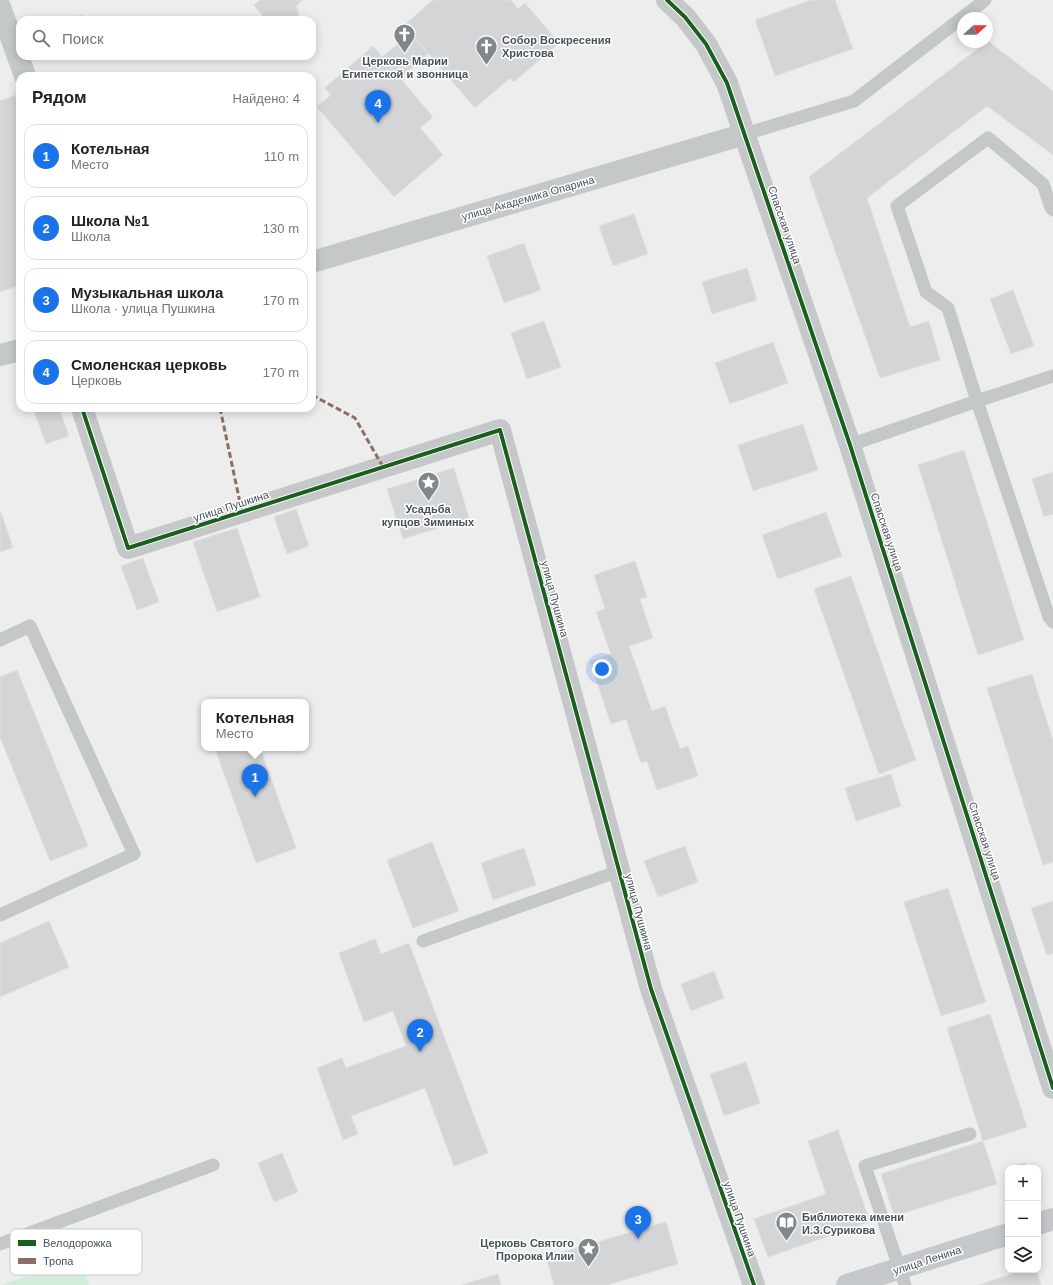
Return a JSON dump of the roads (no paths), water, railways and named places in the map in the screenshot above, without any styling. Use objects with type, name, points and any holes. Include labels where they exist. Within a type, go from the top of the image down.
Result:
[{"type":"street","name":"Спасская улица","points":[[667,0],[685,17],[706,44],[728,83],[850,445],[1053,1088]]},
{"type":"street","points":[[0,7],[16,51]]},
{"type":"street","points":[[19,60],[24,72]]},
{"type":"street","name":"улица Академика Опарина","points":[[316,261],[745,134]]},
{"type":"street","points":[[0,355],[16,351]]},
{"type":"street","name":"улица Пушкина","points":[[83,412],[128,548],[500,430],[651,989],[754,1285]]},
{"type":"street","points":[[1041,1223],[1053,1219]]},
{"type":"street","name":"улица Ленина","points":[[847,1285],[902,1277],[1005,1235]]},
{"type":"lane","points":[[745,134],[854,101],[985,0]]},
{"type":"lane","points":[[1053,210],[1043,184],[988,138],[897,206],[926,292],[948,308],[977,401],[1049,617],[1053,622]]},
{"type":"lane","points":[[850,445],[1053,376]]},
{"type":"lane","points":[[0,640],[30,626],[134,854],[0,915]]},
{"type":"lane","points":[[423,941],[619,871]]},
{"type":"lane","points":[[902,1277],[865,1166],[970,1134]]},
{"type":"lane","points":[[40,1229],[213,1165]]},
{"type":"lane","points":[[0,1244],[10,1240]]},
{"type":"place","name":"Церковь Марии Египетской и звонница","points":[[405,54]]},
{"type":"place","name":"Собор Воскресения Христова","points":[[486,66]]},
{"type":"place","name":"Смоленская церковь","points":[[378,123]]},
{"type":"place","name":"Усадьба купцов Зиминых","points":[[428,502]]},
{"type":"place","name":"Котельная","points":[[255,797]]},
{"type":"place","name":"Школа №1","points":[[420,1052]]},
{"type":"place","name":"Музыкальная школа","points":[[638,1239]]},
{"type":"place","name":"Библиотека имени И.З.Сурикова","points":[[786,1242]]},
{"type":"place","name":"Церковь Святого Пророка Илии","points":[[589,1268]]}]
